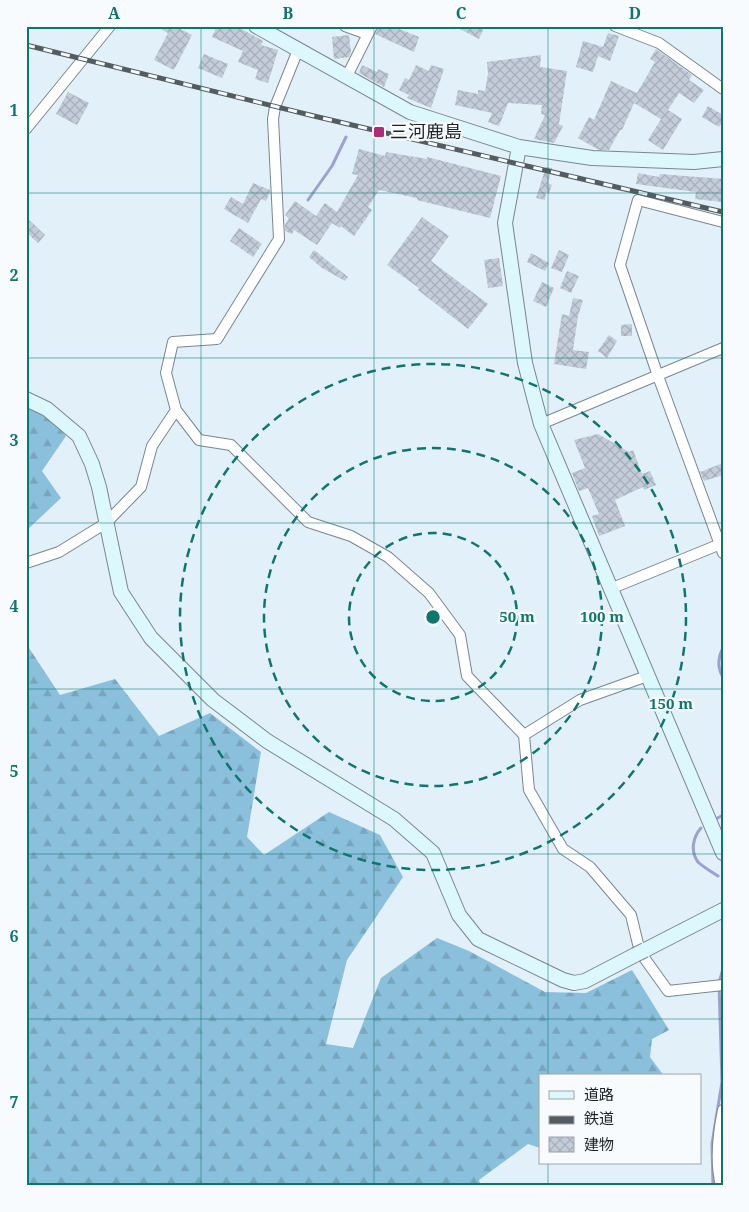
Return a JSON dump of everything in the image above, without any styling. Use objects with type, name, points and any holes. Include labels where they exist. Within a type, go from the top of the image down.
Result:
[{"type":"street","points":[[26,130],[110,26]]},
{"type":"street","points":[[256,26],[346,78],[410,112],[519,147],[592,158],[694,162],[723,159]]},
{"type":"street","points":[[345,26],[369,30],[346,78]]},
{"type":"street","points":[[614,26],[660,44],[723,89]]},
{"type":"street","points":[[298,50],[275,106],[273,120],[280,239],[217,339],[173,342],[166,373],[176,410],[199,440],[231,445],[308,522],[351,536],[388,557],[429,593],[460,636],[467,676],[524,735],[530,790],[563,849],[590,867],[631,915],[638,944],[668,991],[719,985]]},
{"type":"street","points":[[519,147],[505,223],[525,363],[541,424],[723,854]]},
{"type":"street","points":[[610,589],[722,547],[658,376],[620,266],[638,200],[723,222]]},
{"type":"street","points":[[541,424],[723,348]]},
{"type":"street","points":[[26,399],[47,409],[79,436],[92,464],[99,487],[121,592],[151,638],[213,700],[267,741],[394,819],[433,853],[459,915],[478,939],[563,980],[574,983],[594,977],[723,910]]},
{"type":"street","points":[[26,563],[59,552],[106,523],[141,487],[152,446],[176,410]]},
{"type":"street","points":[[524,735],[580,700],[647,676]]},
{"type":"street","points":[[721,1186],[719,1177],[719,1133],[723,1110]]},
{"type":"green space","points":[[26,406],[45,414],[66,436],[42,471],[61,498],[26,531]]},
{"type":"green space","points":[[26,648],[29,648],[60,695],[115,679],[159,736],[210,713],[261,752],[247,837],[264,855],[329,812],[380,835],[403,877],[347,960],[326,1044],[353,1048],[381,978],[437,938],[469,951],[545,992],[586,993],[632,970],[669,1030],[652,1039],[650,1057],[663,1074],[539,1074],[539,1148],[528,1144],[479,1180],[481,1186],[26,1186]]},
{"type":"building","points":[[155,26],[175,26],[192,35],[174,70],[154,60],[168,33]]},
{"type":"building","points":[[217,26],[236,26],[263,41],[261,45],[278,50],[268,83],[255,79],[258,70],[238,62],[243,51],[212,37]]},
{"type":"building","points":[[379,26],[392,26],[419,37],[414,52],[375,34]]},
{"type":"building","points":[[454,26],[485,26],[479,39]]},
{"type":"building","points":[[608,33],[619,36],[610,61],[598,56],[593,72],[576,67],[583,41],[603,47]]},
{"type":"building","points":[[349,35],[351,52],[349,57],[334,59],[332,37]]},
{"type":"building","points":[[656,49],[692,75],[689,80],[704,90],[694,103],[679,93],[668,110],[682,119],[663,150],[648,140],[661,119],[634,103],[622,130],[620,130],[609,150],[599,150],[578,138],[589,117],[594,120],[611,81],[637,93],[655,62],[650,59]]},
{"type":"building","points":[[204,54],[228,64],[222,78],[198,68]]},
{"type":"building","points":[[541,55],[540,67],[567,71],[559,124],[563,126],[554,143],[534,139],[545,115],[541,114],[542,105],[508,103],[499,126],[488,122],[492,113],[455,105],[458,90],[478,94],[478,90],[485,91],[488,74],[487,62]]},
{"type":"building","points":[[362,65],[377,72],[378,69],[389,74],[384,87],[359,73]]},
{"type":"building","points":[[416,65],[429,71],[431,65],[444,69],[431,108],[407,98],[409,95],[399,90],[405,78],[409,80]]},
{"type":"building","points":[[68,92],[89,103],[77,125],[56,114]]},
{"type":"building","points":[[708,106],[723,115],[723,121],[719,127],[702,117]]},
{"type":"building","points":[[359,149],[385,156],[386,152],[427,159],[427,157],[501,176],[490,218],[417,200],[417,198],[379,190],[368,207],[372,210],[354,236],[341,226],[340,228],[332,223],[317,245],[294,230],[292,234],[285,231],[285,225],[289,218],[285,215],[295,201],[316,216],[325,203],[337,212],[358,175],[352,174]]},
{"type":"building","points":[[546,167],[552,168],[548,183],[552,185],[549,193],[546,192],[545,200],[536,198]]},
{"type":"building","points":[[638,173],[659,177],[660,174],[723,179],[723,202],[695,199],[696,192],[636,184]]},
{"type":"building","points":[[253,183],[270,190],[270,192],[266,201],[261,199],[248,223],[224,209],[231,197],[243,204]]},
{"type":"building","points":[[26,217],[45,235],[38,243],[26,232]]},
{"type":"building","points":[[422,217],[449,236],[431,261],[488,304],[468,329],[418,290],[419,288],[387,265]]},
{"type":"building","points":[[239,228],[262,244],[253,257],[230,241]]},
{"type":"building","points":[[314,250],[348,277],[345,281],[322,268],[309,257]]},
{"type":"building","points":[[559,250],[569,255],[562,272],[551,268]]},
{"type":"building","points":[[531,253],[549,263],[545,271],[527,262]]},
{"type":"building","points":[[499,258],[503,286],[488,288],[484,260]]},
{"type":"building","points":[[567,271],[579,276],[571,293],[560,288]]},
{"type":"building","points":[[542,282],[554,288],[546,307],[533,301]]},
{"type":"building","points":[[573,298],[583,300],[578,316],[573,350],[589,352],[586,369],[554,364],[562,314],[569,316]]},
{"type":"building","points":[[632,324],[632,336],[621,336],[621,325]]},
{"type":"building","points":[[609,335],[617,341],[607,358],[598,351]]},
{"type":"building","points":[[598,434],[629,452],[633,450],[642,474],[650,471],[656,485],[644,490],[643,487],[615,500],[625,526],[599,536],[592,516],[599,514],[588,488],[579,491],[572,473],[585,468],[574,440]]},
{"type":"building","points":[[723,463],[723,475],[704,481],[700,472]]},
{"type":"waterway","points":[[308,200],[332,166],[346,137]]},
{"type":"waterway","points":[[723,648],[719,662],[723,677]]},
{"type":"waterway","points":[[714,820],[723,815]]},
{"type":"waterway","points":[[701,828],[696,836],[694,853],[700,864],[718,876]]},
{"type":"waterway","points":[[713,1186],[712,1144],[722,1082],[719,983],[723,969]]},
{"type":"railway","points":[[26,45],[318,117],[723,212]]},
{"type":"place","name":"三河鹿島","points":[[379,132]]}]
